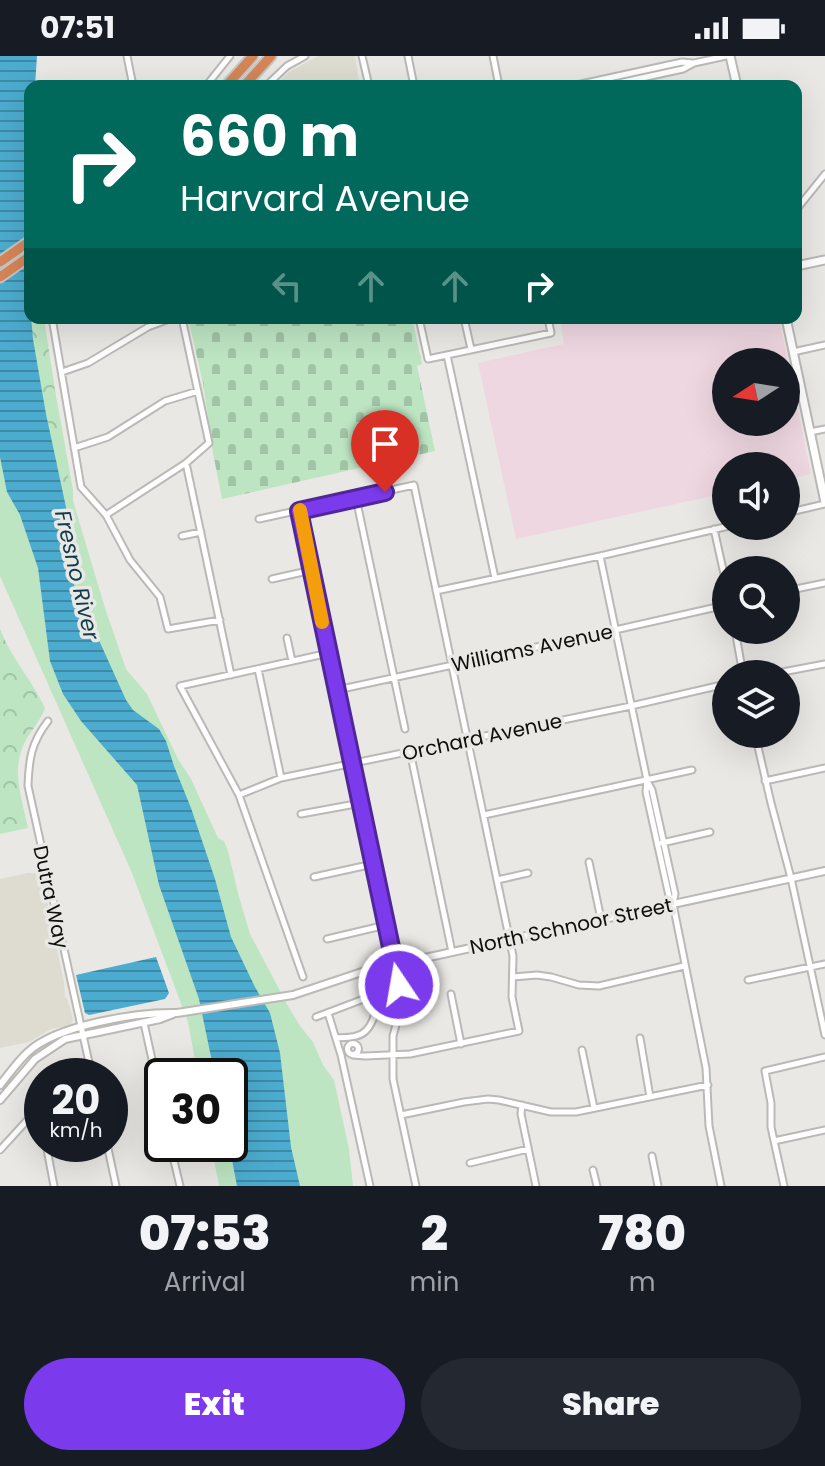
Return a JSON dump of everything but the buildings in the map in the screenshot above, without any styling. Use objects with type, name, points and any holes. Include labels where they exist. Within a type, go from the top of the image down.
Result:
[{"type":"highway","points":[[231,80],[253,56]]},
{"type":"highway","points":[[249,80],[271,56]]},
{"type":"highway","points":[[0,262],[24,245]]},
{"type":"highway","points":[[0,277],[24,260]]},
{"type":"main road","points":[[728,56],[735,80]]},
{"type":"main road","points":[[802,265],[825,260]]},
{"type":"main road","points":[[787,324],[792,348]]},
{"type":"main road","points":[[800,385],[825,503]]},
{"type":"street","points":[[127,56],[132,80]]},
{"type":"street","points":[[211,80],[230,56]]},
{"type":"street","points":[[272,80],[287,66],[305,56]]},
{"type":"street","points":[[362,56],[368,80]]},
{"type":"street","points":[[408,56],[413,80]]},
{"type":"street","points":[[493,56],[498,80]]},
{"type":"street","points":[[672,56],[675,67]]},
{"type":"street","points":[[627,80],[675,67],[682,62],[694,63],[728,56]]},
{"type":"street","points":[[605,80],[675,67]]},
{"type":"street","points":[[802,203],[825,174]]},
{"type":"street","points":[[53,324],[81,487],[106,515],[130,560],[160,597],[168,629],[220,620]]},
{"type":"street","points":[[62,372],[88,363],[156,324]]},
{"type":"street","points":[[106,515],[186,463],[209,443],[183,324]]},
{"type":"street","points":[[420,324],[428,359],[551,333],[549,324]]},
{"type":"street","points":[[465,324],[471,349]]},
{"type":"street","points":[[800,350],[825,345]]},
{"type":"street","points":[[447,355],[495,578]]},
{"type":"street","points":[[74,448],[108,437],[165,401],[198,391]]},
{"type":"street","points":[[810,432],[825,429]]},
{"type":"street","points":[[186,463],[231,675]]},
{"type":"street","points":[[259,519],[414,485],[513,956],[512,997],[519,1031],[410,1054],[361,1056],[348,1050],[350,1045],[337,1041]]},
{"type":"street","points":[[356,498],[405,729]]},
{"type":"street","points":[[800,509],[825,503]]},
{"type":"street","points":[[299,511],[401,998],[393,1036],[393,1079],[416,1186]]},
{"type":"street","points":[[436,591],[712,529]]},
{"type":"street","points":[[182,536],[201,532]]},
{"type":"street","points":[[600,556],[647,780],[646,792],[661,844],[706,1068],[709,1126],[721,1186]]},
{"type":"street","points":[[272,579],[312,570]]},
{"type":"street","points":[[800,588],[825,583]]},
{"type":"street","name":"Williams Avenue","points":[[337,690],[712,608]]},
{"type":"street","points":[[287,638],[292,661]]},
{"type":"street","points":[[303,977],[239,795],[180,686],[329,653]]},
{"type":"street","points":[[800,669],[825,664]]},
{"type":"street","points":[[258,669],[281,778]]},
{"type":"street","name":"Orchard Avenue","points":[[239,795],[281,778],[712,687]]},
{"type":"street","name":"Dutra Way","points":[[48,721],[29,756],[28,786],[87,1058]]},
{"type":"street","points":[[758,748],[791,878],[825,1035]]},
{"type":"street","points":[[410,751],[452,952]]},
{"type":"street","points":[[765,781],[825,768]]},
{"type":"street","points":[[484,815],[692,770]]},
{"type":"street","points":[[301,814],[361,803]]},
{"type":"street","points":[[661,844],[710,832]]},
{"type":"street","points":[[589,862],[601,919]]},
{"type":"street","points":[[314,877],[373,864]]},
{"type":"street","name":"North Schnoor Street","points":[[0,1100],[35,1059],[65,1039],[144,1023],[189,1010],[310,991],[365,971],[395,964],[825,871]]},
{"type":"street","points":[[497,880],[528,873]]},
{"type":"street","points":[[327,939],[386,925]]},
{"type":"street","points":[[748,980],[825,964]]},
{"type":"street","points":[[513,977],[537,975],[579,985],[599,986],[684,966]]},
{"type":"street","points":[[451,994],[461,1044]]},
{"type":"street","points":[[316,1017],[369,997],[377,997],[369,1028],[364,1033],[337,1041]]},
{"type":"street","name":"North Schnoor Street","points":[[0,1085],[28,1051],[59,1032],[148,1014],[177,1013]]},
{"type":"street","points":[[328,1013],[341,1055],[370,1186]]},
{"type":"street","points":[[144,1023],[152,1058]]},
{"type":"street","points":[[640,1038],[650,1097]]},
{"type":"street","points":[[582,1050],[594,1108]]},
{"type":"street","points":[[341,1055],[354,1053]]},
{"type":"street","points":[[784,1186],[771,1127],[771,1103],[765,1071],[825,1057]]},
{"type":"street","points":[[401,1115],[477,1100],[499,1100],[563,1113],[708,1085]]},
{"type":"street","points":[[522,1105],[521,1114],[536,1186]]},
{"type":"street","points":[[0,1150],[24,1125]]},
{"type":"street","points":[[774,1141],[825,1130]]},
{"type":"street","points":[[470,1163],[528,1149]]},
{"type":"street","points":[[652,1156],[658,1186]]},
{"type":"street","points":[[49,1162],[54,1186]]},
{"type":"street","points":[[111,1162],[116,1186]]},
{"type":"street","points":[[174,1162],[180,1186]]},
{"type":"street","points":[[593,1170],[597,1186]]},
{"type":"shaded area","points":[[318,56],[355,56],[359,80],[280,80]]},
{"type":"shaded area","points":[[561,324],[780,324],[785,348],[712,348],[712,436],[800,436],[800,420],[811,474],[800,477],[800,452],[712,452],[712,496],[516,539],[478,363],[564,344]]},
{"type":"shaded area","points":[[37,873],[43,880],[65,997],[73,1019],[71,1025],[51,1029],[29,1042],[0,1048],[0,879]]},
{"type":"green space","points":[[24,271],[24,324],[43,324],[73,501],[126,669],[147,694],[218,838],[224,841],[250,934],[288,1006],[334,1080],[349,1149],[353,1186],[219,1186],[214,1162],[248,1162],[248,1058],[195,1058],[188,1022],[132,873],[0,576],[0,289]]},
{"type":"green space","points":[[31,324],[45,324],[76,520],[50,534]]},
{"type":"green space","points":[[189,324],[413,324],[422,364],[417,366],[435,451],[222,499],[203,383]]},
{"type":"green space","points":[[0,629],[45,708],[26,740],[19,761],[19,784],[28,828],[0,834]]},
{"type":"water","points":[[0,56],[37,56],[35,80],[24,80],[24,324],[32,324],[46,414],[72,535],[74,585],[126,700],[133,710],[159,729],[166,741],[215,879],[231,937],[270,1013],[280,1053],[291,1147],[300,1186],[237,1186],[232,1162],[248,1162],[248,1058],[211,1058],[199,999],[159,885],[137,785],[81,721],[63,694],[50,661],[38,568],[20,515],[7,492],[0,457]]},
{"type":"water","points":[[156,957],[169,993],[165,999],[89,1015],[85,1013],[76,975]]},
{"type":"slow traffic","points":[[300,510],[322,622]]},
{"type":"route","points":[[385,492],[299,511],[399,985]]},
{"type":"water label","name":"Fresno River","points":[[77,575]]}]
